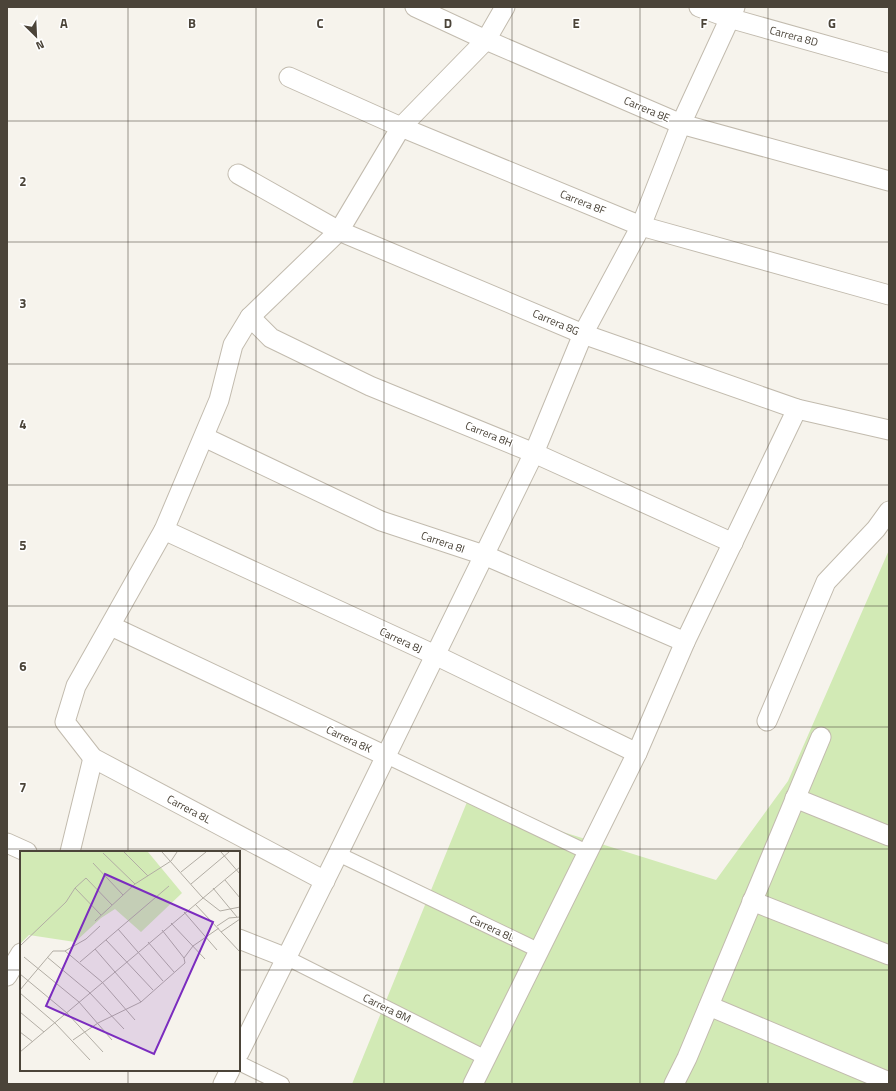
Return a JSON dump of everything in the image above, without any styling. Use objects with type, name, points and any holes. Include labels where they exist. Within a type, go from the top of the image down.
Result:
[{"type":"street","name":"Carrera 8E","points":[[415,7],[486,40],[681,124],[889,181]]},
{"type":"street","points":[[111,626],[164,530],[219,400],[233,345],[250,317],[339,231],[401,127],[486,40],[505,7]]},
{"type":"street","name":"Carrera 8D","points":[[699,7],[732,13],[889,63]]},
{"type":"street","points":[[240,1051],[325,881],[534,453],[583,334],[641,226],[681,124],[732,13]]},
{"type":"street","name":"Carrera 8F","points":[[289,77],[401,127],[641,226],[889,295]]},
{"type":"street","name":"Carrera 8G","points":[[238,174],[339,231],[583,334],[797,410],[889,430]]},
{"type":"street","name":"Carrera 8H","points":[[250,317],[271,338],[363,382],[534,453],[733,543]]},
{"type":"street","points":[[473,1084],[538,950],[637,753],[685,642],[797,410]]},
{"type":"street","name":"Carrera 8I","points":[[204,437],[381,521],[484,555],[685,642]]},
{"type":"street","points":[[768,721],[826,582],[876,529],[889,510]]},
{"type":"street","name":"Carrera 8J","points":[[164,530],[435,655],[637,753]]},
{"type":"street","name":"Carrera 8L","points":[[111,626],[76,686],[65,722],[93,758],[325,881]]},
{"type":"street","name":"Carrera 8K","points":[[111,626],[587,852]]},
{"type":"street","points":[[674,1084],[687,1058],[821,737]]},
{"type":"street","points":[[70,851],[93,758]]},
{"type":"street","points":[[795,798],[889,836]]},
{"type":"street","points":[[7,843],[25,851]]},
{"type":"street","name":"Carrera 8L","points":[[338,854],[538,950]]},
{"type":"street","points":[[752,901],[889,955]]},
{"type":"street","points":[[240,939],[287,958]]},
{"type":"street","points":[[11,975],[20,955]]},
{"type":"street","name":"Carrera 8M","points":[[287,958],[486,1058]]},
{"type":"street","points":[[709,1006],[889,1082]]},
{"type":"street","points":[[228,1072],[282,1084]]},
{"type":"green space","points":[[889,550],[889,1084],[352,1084],[467,802],[716,880],[788,781]]}]
